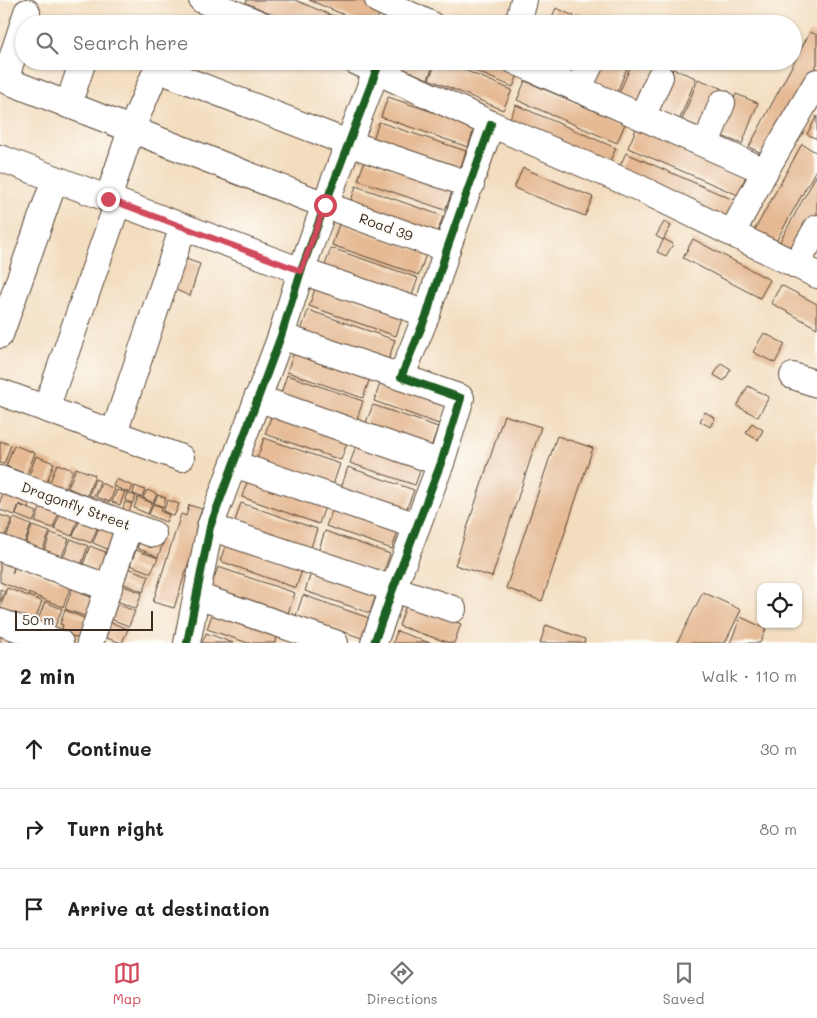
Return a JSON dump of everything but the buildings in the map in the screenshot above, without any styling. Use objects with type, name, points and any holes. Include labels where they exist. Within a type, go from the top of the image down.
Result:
[{"type":"street","points":[[378,0],[396,15]]},
{"type":"street","points":[[520,15],[524,0]]},
{"type":"street","points":[[213,2],[241,15]]},
{"type":"street","points":[[2,79],[15,43]]},
{"type":"street","points":[[68,105],[80,70]]},
{"type":"street","points":[[46,409],[113,201],[131,130],[157,70]]},
{"type":"street","points":[[160,70],[348,143],[470,185]]},
{"type":"street","points":[[187,643],[198,596],[210,527],[281,336],[301,271],[348,143],[368,70]]},
{"type":"street","points":[[382,70],[491,124],[635,186],[807,270],[817,228]]},
{"type":"street","points":[[535,70],[765,170]]},
{"type":"street","points":[[578,89],[588,70]]},
{"type":"street","points":[[642,117],[660,76]]},
{"type":"street","name":"Road 39","points":[[2,79],[325,205],[447,249]]},
{"type":"street","points":[[732,233],[765,170],[817,82]]},
{"type":"street","points":[[706,144],[722,103]]},
{"type":"street","points":[[401,377],[427,314],[447,249],[491,124]]},
{"type":"street","points":[[0,158],[301,271],[427,314]]},
{"type":"street","points":[[0,335],[56,179]]},
{"type":"street","points":[[114,433],[183,227]]},
{"type":"street","points":[[281,336],[460,398],[441,463],[374,643]]},
{"type":"street","points":[[0,392],[181,458]]},
{"type":"street","points":[[257,398],[441,463]]},
{"type":"street","points":[[234,464],[417,526]]},
{"type":"street","name":"Dragonfly Street","points":[[0,479],[141,530],[109,588]]},
{"type":"street","points":[[210,527],[453,609]]},
{"type":"street","points":[[0,548],[109,588],[90,643]]},
{"type":"street","points":[[198,596],[335,643]]},
{"type":"street","points":[[12,632],[60,643]]},
{"type":"cycle path","points":[[187,643],[210,527],[281,336],[301,271],[325,205],[377,70]]},
{"type":"cycle path","points":[[374,643],[441,463],[461,398],[401,377],[427,314],[447,249],[491,124]]},
{"type":"route","points":[[108,199],[301,271],[325,205]]}]
